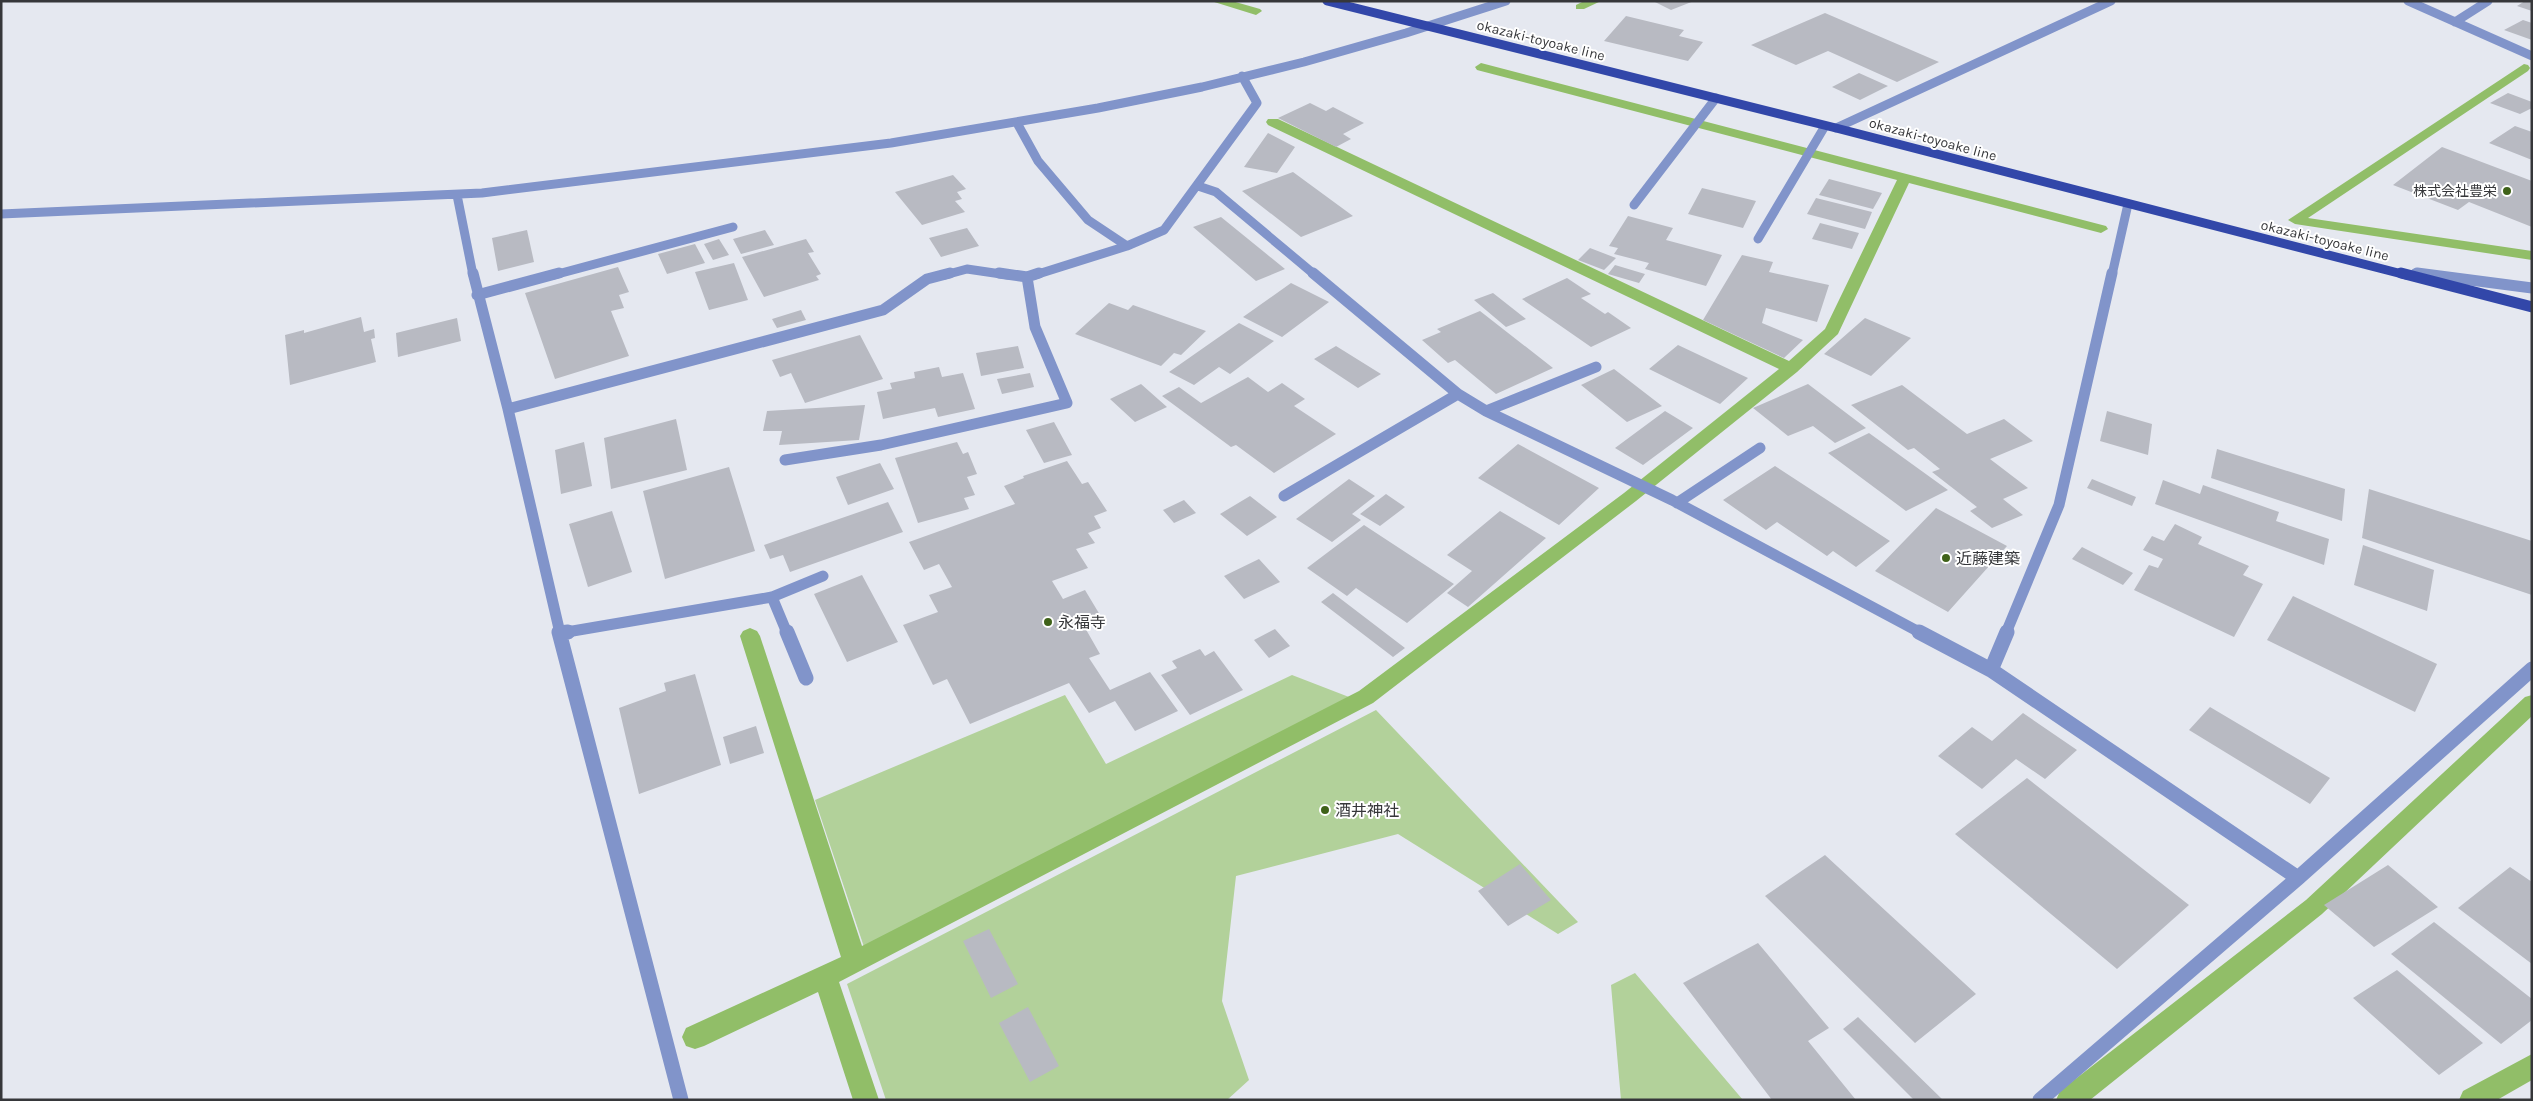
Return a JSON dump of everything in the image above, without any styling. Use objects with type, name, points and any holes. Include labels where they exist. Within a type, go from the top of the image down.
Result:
[{"type":"main road","name":"okazaki-toyoake line","points":[[1327,1],[1836,128],[2532,308]]},
{"type":"street","points":[[1,214],[457,195],[887,146],[1017,124],[1163,95],[1338,54],[1433,27],[1506,1]]},
{"type":"street","points":[[1836,128],[2111,1]]},
{"type":"street","points":[[2408,1],[2532,56]]},
{"type":"street","points":[[2455,22],[2488,1]]},
{"type":"street","points":[[508,409],[883,310],[927,279],[967,269],[1027,277],[1126,246],[1164,230],[1257,103],[1242,76]]},
{"type":"street","points":[[1634,205],[1716,98]]},
{"type":"street","points":[[1017,124],[1038,161],[1088,220],[1126,246]]},
{"type":"street","points":[[1758,239],[1825,126]]},
{"type":"street","points":[[1198,186],[1216,192],[1458,394],[1486,411],[1674,501],[1991,670],[2298,878]]},
{"type":"street","points":[[457,195],[477,295],[508,409],[560,633],[681,1100]]},
{"type":"street","points":[[1991,670],[2059,505],[2128,204]]},
{"type":"street","points":[[477,295],[734,227]]},
{"type":"street","points":[[2380,268],[2532,288]]},
{"type":"street","points":[[786,460],[881,445],[1067,403],[1035,328],[1027,277]]},
{"type":"street","points":[[1486,411],[1596,367]]},
{"type":"street","points":[[1284,496],[1458,394]]},
{"type":"street","points":[[1674,501],[1760,448]]},
{"type":"street","points":[[560,633],[772,598],[823,576]]},
{"type":"street","points":[[772,598],[806,678]]},
{"type":"street","points":[[2040,1100],[2298,878],[2532,669]]},
{"type":"green space","points":[[1292,675],[1349,697],[864,947],[815,800],[1065,695],[1106,764]]},
{"type":"green space","points":[[1376,710],[1578,922],[1558,934],[1398,834],[1236,876],[1222,1001],[1249,1080],[1227,1100],[886,1100],[847,984]]},
{"type":"green space","points":[[1635,973],[1743,1100],[1621,1100],[1611,985]]},
{"type":"building","points":[[1653,1],[1694,1],[1671,10]]},
{"type":"building","points":[[2525,1],[2532,1],[2532,11],[2517,6]]},
{"type":"building","points":[[1825,13],[1939,62],[1897,82],[1828,51],[1796,65],[1751,45]]},
{"type":"building","points":[[1626,16],[1684,30],[1679,36],[1703,42],[1688,61],[1604,41]]},
{"type":"building","points":[[2523,20],[2532,23],[2532,40],[2504,30]]},
{"type":"building","points":[[1859,73],[1888,86],[1860,100],[1832,87]]},
{"type":"building","points":[[2508,93],[2532,102],[2532,108],[2520,114],[2490,103]]},
{"type":"building","points":[[1310,103],[1326,111],[1333,107],[1364,123],[1343,134],[1351,139],[1336,147],[1278,118]]},
{"type":"building","points":[[2515,126],[2532,132],[2532,160],[2489,143]]},
{"type":"building","points":[[1268,133],[1295,147],[1277,173],[1244,167]]},
{"type":"building","points":[[2442,147],[2532,181],[2532,227],[2469,202],[2458,210],[2393,185]]},
{"type":"building","points":[[1293,172],[1353,216],[1301,237],[1242,191]]},
{"type":"building","points":[[953,175],[966,189],[957,192],[962,199],[955,201],[965,212],[922,225],[895,192]]},
{"type":"building","points":[[1829,179],[1882,193],[1873,209],[1819,195]]},
{"type":"building","points":[[1702,188],[1756,201],[1743,228],[1688,214]]},
{"type":"building","points":[[1816,198],[1872,212],[1865,229],[1807,214]]},
{"type":"building","points":[[1628,216],[1673,228],[1666,240],[1722,255],[1706,286],[1645,269],[1649,263],[1614,254],[1618,248],[1609,246]]},
{"type":"building","points":[[1221,217],[1285,269],[1256,281],[1193,227]]},
{"type":"building","points":[[1820,223],[1859,233],[1852,249],[1812,239]]},
{"type":"building","points":[[967,228],[979,246],[941,257],[929,238]]},
{"type":"building","points":[[527,230],[534,262],[498,271],[492,238]]},
{"type":"building","points":[[765,230],[774,245],[741,254],[733,239]]},
{"type":"building","points":[[719,239],[729,255],[713,260],[704,244]]},
{"type":"building","points":[[806,239],[814,252],[808,253],[821,274],[816,276],[819,280],[764,297],[742,257]]},
{"type":"building","points":[[695,244],[705,263],[667,274],[658,254]]},
{"type":"building","points":[[1590,248],[1616,258],[1604,270],[1578,260]]},
{"type":"building","points":[[1742,255],[1773,262],[1769,272],[1829,285],[1817,322],[1766,308],[1762,323],[1803,340],[1784,358],[1703,320]]},
{"type":"building","points":[[734,263],[748,300],[709,310],[695,272]]},
{"type":"building","points":[[1615,265],[1645,274],[1639,283],[1608,274]]},
{"type":"building","points":[[618,267],[629,292],[619,295],[624,308],[611,311],[629,356],[555,379],[525,293]]},
{"type":"building","points":[[1567,278],[1591,294],[1581,298],[1605,314],[1608,312],[1631,328],[1591,347],[1522,299]]},
{"type":"building","points":[[1291,283],[1329,302],[1282,337],[1243,317]]},
{"type":"building","points":[[1493,293],[1526,319],[1506,327],[1474,300]]},
{"type":"building","points":[[1109,303],[1128,310],[1133,305],[1206,331],[1181,355],[1174,353],[1161,366],[1075,334]]},
{"type":"building","points":[[801,310],[806,320],[777,328],[772,319]]},
{"type":"building","points":[[1480,311],[1553,368],[1496,394],[1455,360],[1448,363],[1422,340],[1441,332],[1437,329]]},
{"type":"building","points":[[361,317],[364,332],[374,329],[375,338],[371,339],[376,362],[290,385],[285,335],[304,330],[304,333]]},
{"type":"building","points":[[457,318],[461,341],[398,357],[396,333]]},
{"type":"building","points":[[1865,318],[1911,338],[1871,376],[1824,354]]},
{"type":"building","points":[[1239,323],[1274,341],[1230,374],[1219,367],[1194,385],[1169,372]]},
{"type":"building","points":[[860,335],[883,379],[805,403],[791,373],[780,377],[772,360]]},
{"type":"building","points":[[1678,345],[1748,378],[1720,404],[1649,369]]},
{"type":"building","points":[[1018,346],[1024,368],[981,376],[976,353]]},
{"type":"building","points":[[1336,346],[1381,374],[1358,388],[1314,359]]},
{"type":"building","points":[[939,367],[942,377],[963,373],[975,409],[938,417],[935,408],[883,419],[877,392],[892,389],[890,383],[915,378],[914,372]]},
{"type":"building","points":[[1614,369],[1662,406],[1627,422],[1581,385]]},
{"type":"building","points":[[1030,373],[1034,387],[1002,394],[997,379]]},
{"type":"building","points":[[1248,377],[1268,392],[1282,383],[1305,399],[1294,406],[1336,434],[1274,473],[1236,445],[1231,447],[1162,396],[1179,387],[1201,403]]},
{"type":"building","points":[[1141,384],[1167,407],[1135,422],[1110,399]]},
{"type":"building","points":[[1808,384],[1866,428],[1835,443],[1813,426],[1788,436],[1753,408]]},
{"type":"building","points":[[1902,385],[1967,434],[2004,419],[2033,441],[1990,459],[2028,488],[2003,499],[2023,515],[1992,528],[1970,511],[1977,507],[1932,472],[1940,469],[1914,448],[1908,450],[1851,405]]},
{"type":"building","points":[[865,405],[859,440],[779,445],[782,431],[763,431],[767,411]]},
{"type":"building","points":[[1665,411],[1693,428],[1643,465],[1615,448]]},
{"type":"building","points":[[2107,411],[2152,424],[2148,455],[2100,441]]},
{"type":"building","points":[[676,419],[687,470],[611,489],[604,438]]},
{"type":"building","points":[[1054,422],[1072,455],[1044,463],[1026,430]]},
{"type":"building","points":[[1869,433],[1948,490],[1906,511],[1828,453]]},
{"type":"building","points":[[584,442],[592,486],[561,494],[555,450]]},
{"type":"building","points":[[957,442],[963,454],[968,452],[977,474],[967,477],[975,495],[964,498],[969,509],[918,523],[895,458]]},
{"type":"building","points":[[1518,444],[1599,488],[1559,525],[1478,478]]},
{"type":"building","points":[[2217,449],[2345,489],[2342,521],[2211,478]]},
{"type":"building","points":[[1067,461],[1082,484],[1088,482],[1107,511],[1094,516],[1101,528],[1088,533],[1095,543],[1076,549],[1088,568],[1052,581],[1063,599],[1085,590],[1103,620],[1084,626],[1100,654],[1089,658],[1110,690],[1150,672],[1178,711],[1135,731],[1115,701],[1089,713],[1069,683],[970,724],[947,679],[933,685],[903,625],[938,612],[929,595],[952,587],[939,564],[924,570],[909,542],[1015,504],[1004,486],[1024,478],[1023,476]]},
{"type":"building","points":[[880,463],[894,489],[848,505],[836,477]]},
{"type":"building","points":[[1775,466],[1890,541],[1856,567],[1833,551],[1827,556],[1777,522],[1766,530],[1723,500]]},
{"type":"building","points":[[729,467],[755,551],[665,579],[643,491]]},
{"type":"building","points":[[1349,479],[1375,496],[1352,514],[1361,520],[1332,542],[1296,519]]},
{"type":"building","points":[[2092,479],[2136,497],[2132,506],[2087,488]]},
{"type":"building","points":[[2163,480],[2200,494],[2203,485],[2279,512],[2276,521],[2329,539],[2324,565],[2155,504]]},
{"type":"building","points":[[2369,489],[2532,541],[2532,595],[2362,538]]},
{"type":"building","points":[[1386,494],[1405,507],[1380,526],[1360,514]]},
{"type":"building","points":[[1250,496],[1277,517],[1247,536],[1220,514]]},
{"type":"building","points":[[1184,500],[1196,513],[1174,523],[1163,510]]},
{"type":"building","points":[[888,502],[903,532],[790,572],[783,555],[770,559],[764,545]]},
{"type":"building","points":[[1936,508],[2007,546],[1948,612],[1875,571]]},
{"type":"building","points":[[612,511],[632,572],[588,587],[569,524]]},
{"type":"building","points":[[1500,511],[1546,538],[1468,607],[1447,593],[1472,571],[1447,555]]},
{"type":"building","points":[[2175,524],[2202,537],[2198,544],[2249,566],[2243,575],[2263,584],[2234,637],[2134,590],[2149,565],[2158,568],[2163,559],[2143,550],[2152,536],[2164,541]]},
{"type":"building","points":[[1364,525],[1454,584],[1407,623],[1356,588],[1347,596],[1307,568]]},
{"type":"building","points":[[2363,545],[2434,570],[2427,611],[2354,585]]},
{"type":"building","points":[[2082,547],[2133,573],[2123,585],[2072,559]]},
{"type":"building","points":[[1259,559],[1280,582],[1244,599],[1224,576]]},
{"type":"building","points":[[862,575],[898,642],[847,662],[814,594]]},
{"type":"building","points":[[1333,593],[1405,648],[1393,657],[1321,602]]},
{"type":"building","points":[[2293,596],[2437,664],[2415,712],[2267,640]]},
{"type":"building","points":[[1275,629],[1290,646],[1269,658],[1254,640]]},
{"type":"building","points":[[1200,649],[1205,656],[1214,651],[1243,690],[1190,715],[1161,675],[1177,668],[1172,661]]},
{"type":"building","points":[[695,674],[721,765],[639,794],[619,708],[666,691],[664,683]]},
{"type":"building","points":[[2210,707],[2330,778],[2310,804],[2189,730]]},
{"type":"building","points":[[2023,713],[2077,750],[2045,779],[2016,759],[1982,789],[1938,756],[1972,727],[1992,741]]},
{"type":"building","points":[[756,726],[764,753],[730,764],[723,737]]},
{"type":"building","points":[[2027,778],[2189,905],[2117,969],[1955,834]]},
{"type":"building","points":[[1825,855],[1976,994],[1915,1043],[1765,896]]},
{"type":"building","points":[[1520,864],[1551,900],[1508,926],[1478,891]]},
{"type":"building","points":[[2388,865],[2438,907],[2374,947],[2324,905]]},
{"type":"building","points":[[2510,867],[2532,882],[2532,964],[2458,908]]},
{"type":"building","points":[[2434,922],[2532,999],[2532,1020],[2501,1044],[2391,954]]},
{"type":"building","points":[[989,929],[1018,984],[991,998],[963,941]]},
{"type":"building","points":[[1758,943],[1829,1028],[1808,1041],[1856,1100],[1772,1100],[1683,983]]},
{"type":"building","points":[[2397,970],[2483,1043],[2439,1075],[2353,998]]},
{"type":"building","points":[[1028,1007],[1059,1066],[1030,1082],[999,1023]]},
{"type":"building","points":[[1858,1017],[1943,1100],[1914,1100],[1843,1029]]},
{"type":"waterway","points":[[1217,1],[1256,11]]},
{"type":"waterway","points":[[1580,7],[1595,1]]},
{"type":"waterway","points":[[1481,67],[1905,178]]},
{"type":"waterway","points":[[2524,68],[2295,220],[2532,256]]},
{"type":"waterway","points":[[1273,122],[1791,368]]},
{"type":"waterway","points":[[1791,368],[1832,331],[1905,178]]},
{"type":"waterway","points":[[1905,178],[2101,229]]},
{"type":"waterway","points":[[855,962],[1366,697],[1630,497],[1791,368]]},
{"type":"waterway","points":[[750,636],[855,962]]},
{"type":"waterway","points":[[2069,1100],[2314,907],[2532,703]]},
{"type":"waterway","points":[[825,976],[855,962]]},
{"type":"waterway","points":[[695,1037],[825,976]]},
{"type":"waterway","points":[[825,976],[866,1100]]},
{"type":"waterway","points":[[2472,1100],[2532,1066]]},
{"type":"place","name":"株式会社豊栄","points":[[2507,191]]},
{"type":"place","name":"近藤建築","points":[[1946,558]]},
{"type":"place","name":"永福寺","points":[[1048,622]]},
{"type":"place","name":"酒井神社","points":[[1325,810]]}]
